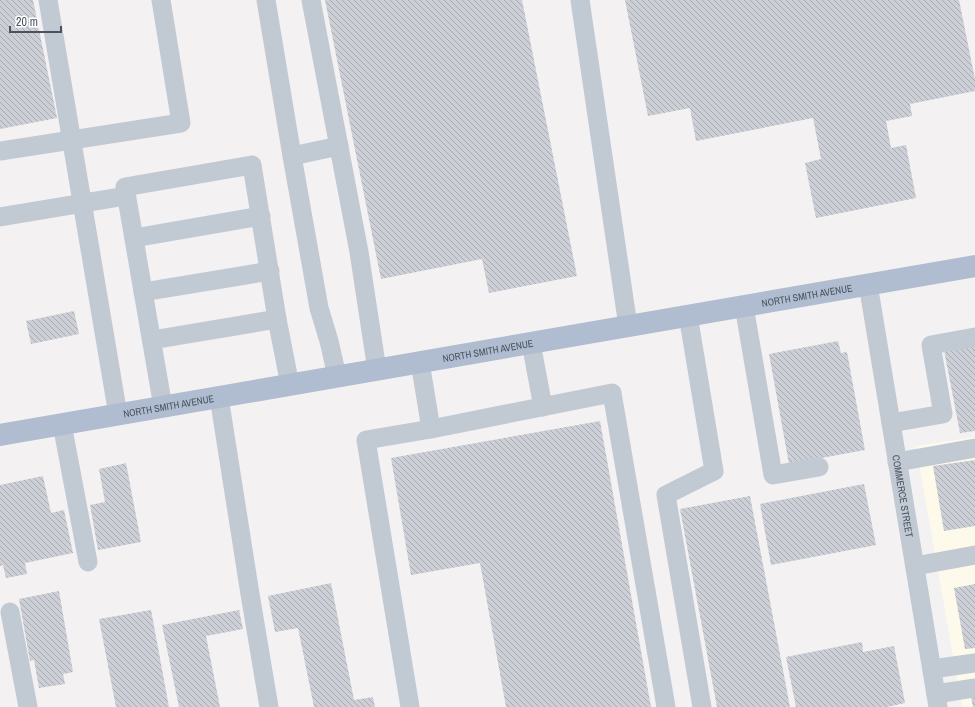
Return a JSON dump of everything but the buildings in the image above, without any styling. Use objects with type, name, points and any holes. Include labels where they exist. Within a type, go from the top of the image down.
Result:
[{"type":"main road","name":"NORTH SMITH AVENUE","points":[[0,435],[975,266]]},
{"type":"street","points":[[48,0],[118,415]]},
{"type":"street","points":[[0,152],[181,123],[161,0]]},
{"type":"street","points":[[266,0],[319,308],[329,341],[337,376]]},
{"type":"street","points":[[311,0],[359,252],[377,370]]},
{"type":"street","points":[[580,0],[628,326]]},
{"type":"street","points":[[292,156],[339,146]]},
{"type":"street","points":[[163,407],[125,187],[252,165],[277,319],[290,385]]},
{"type":"street","points":[[0,217],[126,196]]},
{"type":"street","points":[[134,238],[260,216]]},
{"type":"street","points":[[143,292],[270,271]]},
{"type":"street","name":"COMMERCE STREET","points":[[868,284],[937,701]]},
{"type":"street","points":[[744,306],[773,475],[819,467]]},
{"type":"street","points":[[688,316],[714,471],[666,495],[702,707]]},
{"type":"street","points":[[152,340],[277,319]]},
{"type":"street","points":[[891,423],[943,414],[931,345],[975,337]]},
{"type":"street","points":[[531,343],[543,407]]},
{"type":"street","points":[[420,362],[431,429]]},
{"type":"street","points":[[410,707],[366,440],[431,429],[612,393],[666,707]]},
{"type":"street","points":[[219,397],[269,707]]},
{"type":"street","points":[[62,424],[88,562]]},
{"type":"street","points":[[897,462],[975,448]]},
{"type":"street","points":[[915,566],[975,555]]},
{"type":"street","points":[[10,612],[28,707]]},
{"type":"street","points":[[932,669],[975,663]]},
{"type":"street","points":[[937,701],[975,688]]},
{"type":"shaded area","points":[[975,437],[975,707],[962,707],[916,446]]}]
